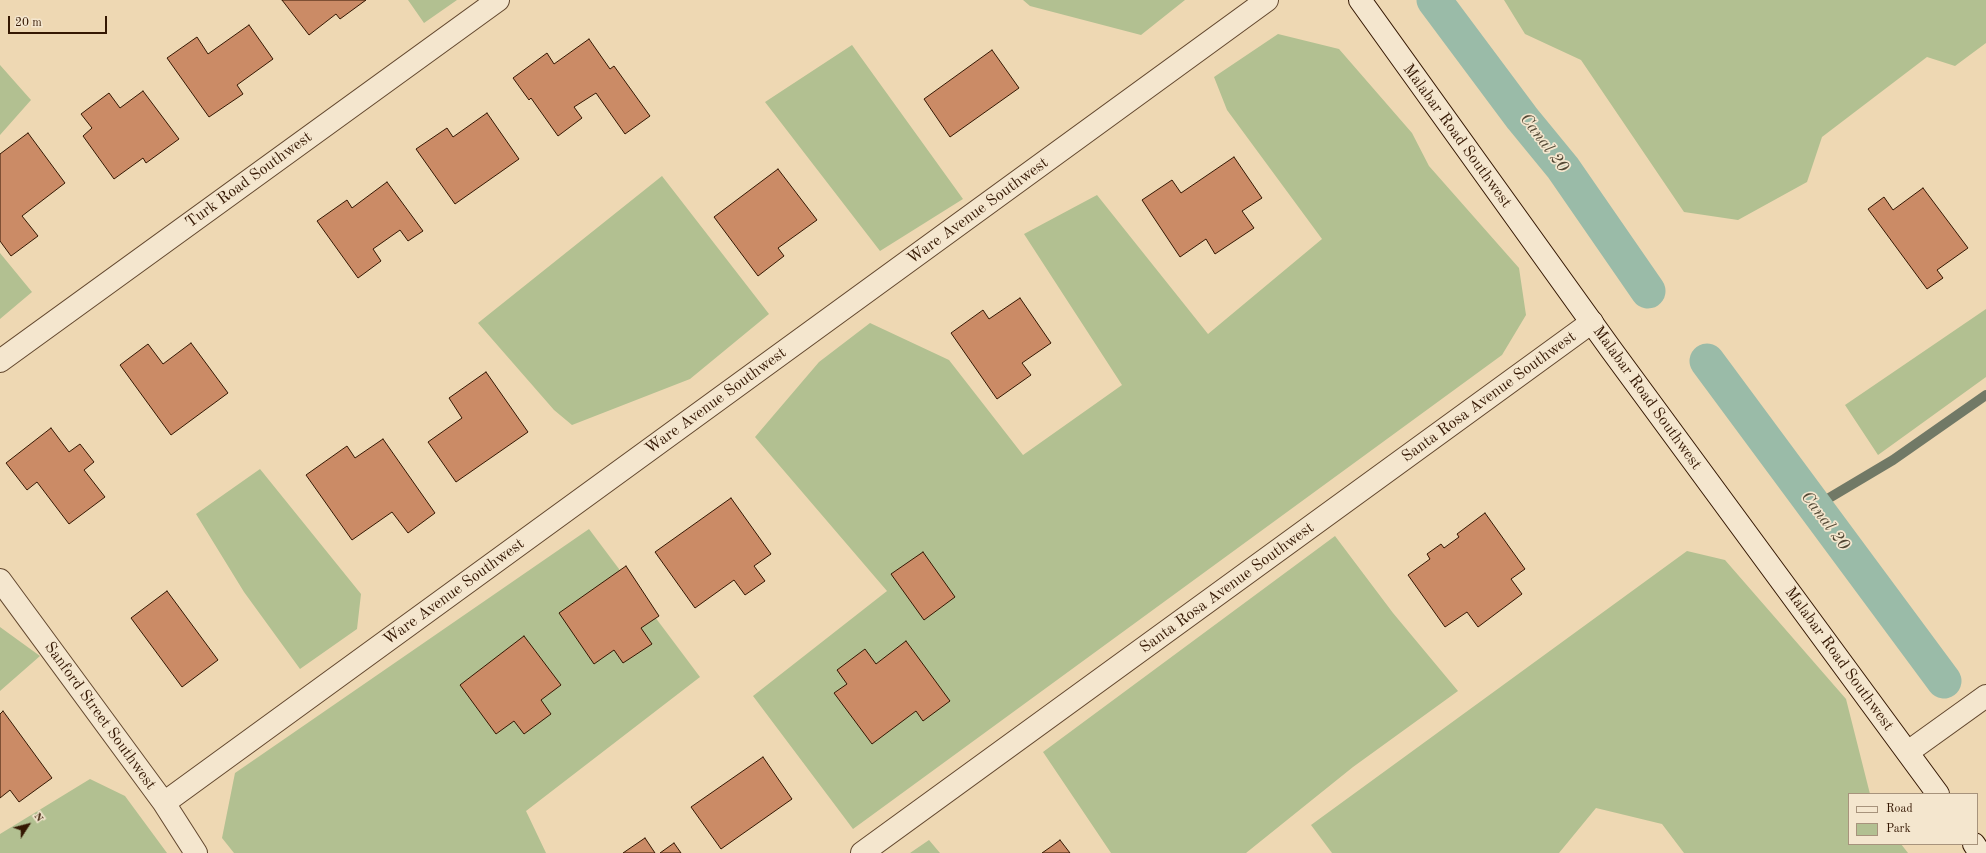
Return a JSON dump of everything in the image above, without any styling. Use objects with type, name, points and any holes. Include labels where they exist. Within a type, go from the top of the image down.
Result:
[{"type":"street","name":"Turk Road Southwest","points":[[0,361],[498,0]]},
{"type":"street","name":"Ware Avenue Southwest","points":[[164,803],[1267,0]]},
{"type":"street","name":"Malabar Road Southwest","points":[[1360,0],[1592,322],[1937,793]]},
{"type":"street","name":"Santa Rosa Avenue Southwest","points":[[862,853],[1592,322]]},
{"type":"street","name":"Sanford Street Southwest","points":[[0,580],[164,803],[196,853]]},
{"type":"street","points":[[1908,752],[1986,696]]},
{"type":"green space","points":[[408,0],[457,0],[424,23]]},
{"type":"green space","points":[[1023,0],[1185,0],[1141,35],[1030,6]]},
{"type":"green space","points":[[1504,0],[1986,0],[1986,43],[1955,66],[1927,57],[1822,137],[1807,182],[1738,220],[1684,212],[1581,60],[1525,34]]},
{"type":"green space","points":[[1278,34],[1339,49],[1412,133],[1429,166],[1519,268],[1526,315],[1502,355],[853,829],[753,696],[887,591],[755,437],[819,362],[870,323],[949,360],[1023,455],[1122,385],[1024,234],[1097,195],[1208,334],[1322,239],[1227,110],[1214,77]]},
{"type":"green space","points":[[852,45],[963,199],[880,251],[765,102]]},
{"type":"green space","points":[[0,65],[31,100],[0,135]]},
{"type":"green space","points":[[662,176],[769,314],[690,379],[572,425],[554,410],[478,323]]},
{"type":"green space","points":[[0,253],[32,292],[0,319]]},
{"type":"green space","points":[[1986,309],[1986,377],[1878,455],[1845,405]]},
{"type":"green space","points":[[260,469],[361,594],[357,629],[300,669],[244,592],[196,514]]},
{"type":"green space","points":[[589,529],[700,677],[526,811],[546,853],[234,853],[222,838],[235,773]]},
{"type":"green space","points":[[1335,536],[1393,613],[1458,691],[1353,767],[1246,853],[1111,853],[1043,752]]},
{"type":"green space","points":[[1687,551],[1725,560],[1846,699],[1870,793],[1848,793],[1848,845],[1902,845],[1908,853],[1684,853],[1662,824],[1596,808],[1559,853],[1332,853],[1311,825]]},
{"type":"green space","points":[[0,627],[40,656],[0,691]]},
{"type":"green space","points":[[90,779],[125,796],[167,853],[0,853],[0,834]]},
{"type":"green space","points":[[929,840],[940,853],[910,853]]},
{"type":"building","points":[[282,0],[366,0],[340,19],[336,14],[309,35]]},
{"type":"building","points":[[249,25],[273,59],[237,85],[243,94],[209,117],[167,58],[197,37],[208,54]]},
{"type":"building","points":[[589,39],[610,69],[614,66],[650,116],[625,134],[596,93],[574,107],[582,118],[558,136],[531,98],[529,100],[513,78],[547,53],[554,64]]},
{"type":"building","points":[[992,50],[1019,88],[950,137],[924,99]]},
{"type":"building","points":[[143,91],[179,139],[146,163],[143,158],[114,179],[83,136],[92,128],[81,114],[109,93],[120,108]]},
{"type":"building","points":[[487,113],[519,159],[455,204],[416,149],[447,128],[453,137]]},
{"type":"building","points":[[28,133],[65,183],[22,216],[38,236],[11,256],[0,241],[0,154]]},
{"type":"building","points":[[1234,157],[1262,198],[1242,211],[1254,228],[1215,254],[1206,239],[1180,257],[1142,200],[1172,180],[1181,193]]},
{"type":"building","points":[[778,169],[817,220],[778,248],[784,256],[758,276],[714,217]]},
{"type":"building","points":[[387,182],[423,231],[408,241],[400,230],[373,249],[381,261],[358,278],[317,221],[347,200],[352,208]]},
{"type":"building","points":[[1923,188],[1968,248],[1937,270],[1943,278],[1927,289],[1868,209],[1884,197],[1893,210]]},
{"type":"building","points":[[1020,298],[1051,343],[1022,363],[1031,375],[997,399],[951,333],[983,310],[989,319]]},
{"type":"building","points":[[191,343],[228,393],[171,435],[120,365],[148,344],[163,364]]},
{"type":"building","points":[[486,372],[528,432],[456,482],[428,442],[462,418],[449,398]]},
{"type":"building","points":[[51,428],[69,452],[80,444],[94,462],[84,470],[105,497],[69,524],[37,482],[27,490],[6,463]]},
{"type":"building","points":[[383,439],[435,513],[408,533],[392,512],[352,540],[306,475],[347,446],[355,458]]},
{"type":"building","points":[[731,498],[771,554],[754,566],[765,581],[745,595],[734,580],[695,608],[655,552]]},
{"type":"building","points":[[1485,513],[1525,569],[1511,579],[1522,594],[1478,627],[1467,612],[1445,627],[1408,575],[1430,559],[1427,554],[1441,544],[1444,548],[1459,537],[1457,534]]},
{"type":"building","points":[[923,552],[955,597],[924,620],[891,574]]},
{"type":"building","points":[[626,566],[659,616],[641,628],[652,644],[623,663],[614,650],[594,664],[559,613]]},
{"type":"building","points":[[167,591],[218,660],[182,687],[131,618]]},
{"type":"building","points":[[524,636],[561,685],[541,700],[551,714],[524,734],[514,721],[496,734],[460,685]]},
{"type":"building","points":[[906,641],[950,701],[923,721],[916,711],[872,744],[834,693],[847,684],[837,670],[865,649],[876,664]]},
{"type":"building","points":[[3,711],[52,778],[19,802],[10,790],[0,798],[0,714]]},
{"type":"building","points":[[763,757],[792,799],[721,849],[691,807]]},
{"type":"building","points":[[645,838],[655,853],[623,853]]},
{"type":"building","points":[[1060,840],[1070,853],[1042,853],[1052,846]]},
{"type":"building","points":[[674,843],[681,853],[660,853]]},
{"type":"waterway","name":"Canal 20","points":[[1434,0],[1522,118],[1563,168],[1648,291]]},
{"type":"waterway","name":"Canal 20","points":[[1707,361],[1944,681]]},
{"type":"waterway","points":[[1814,507],[1893,460],[1986,395]]}]
